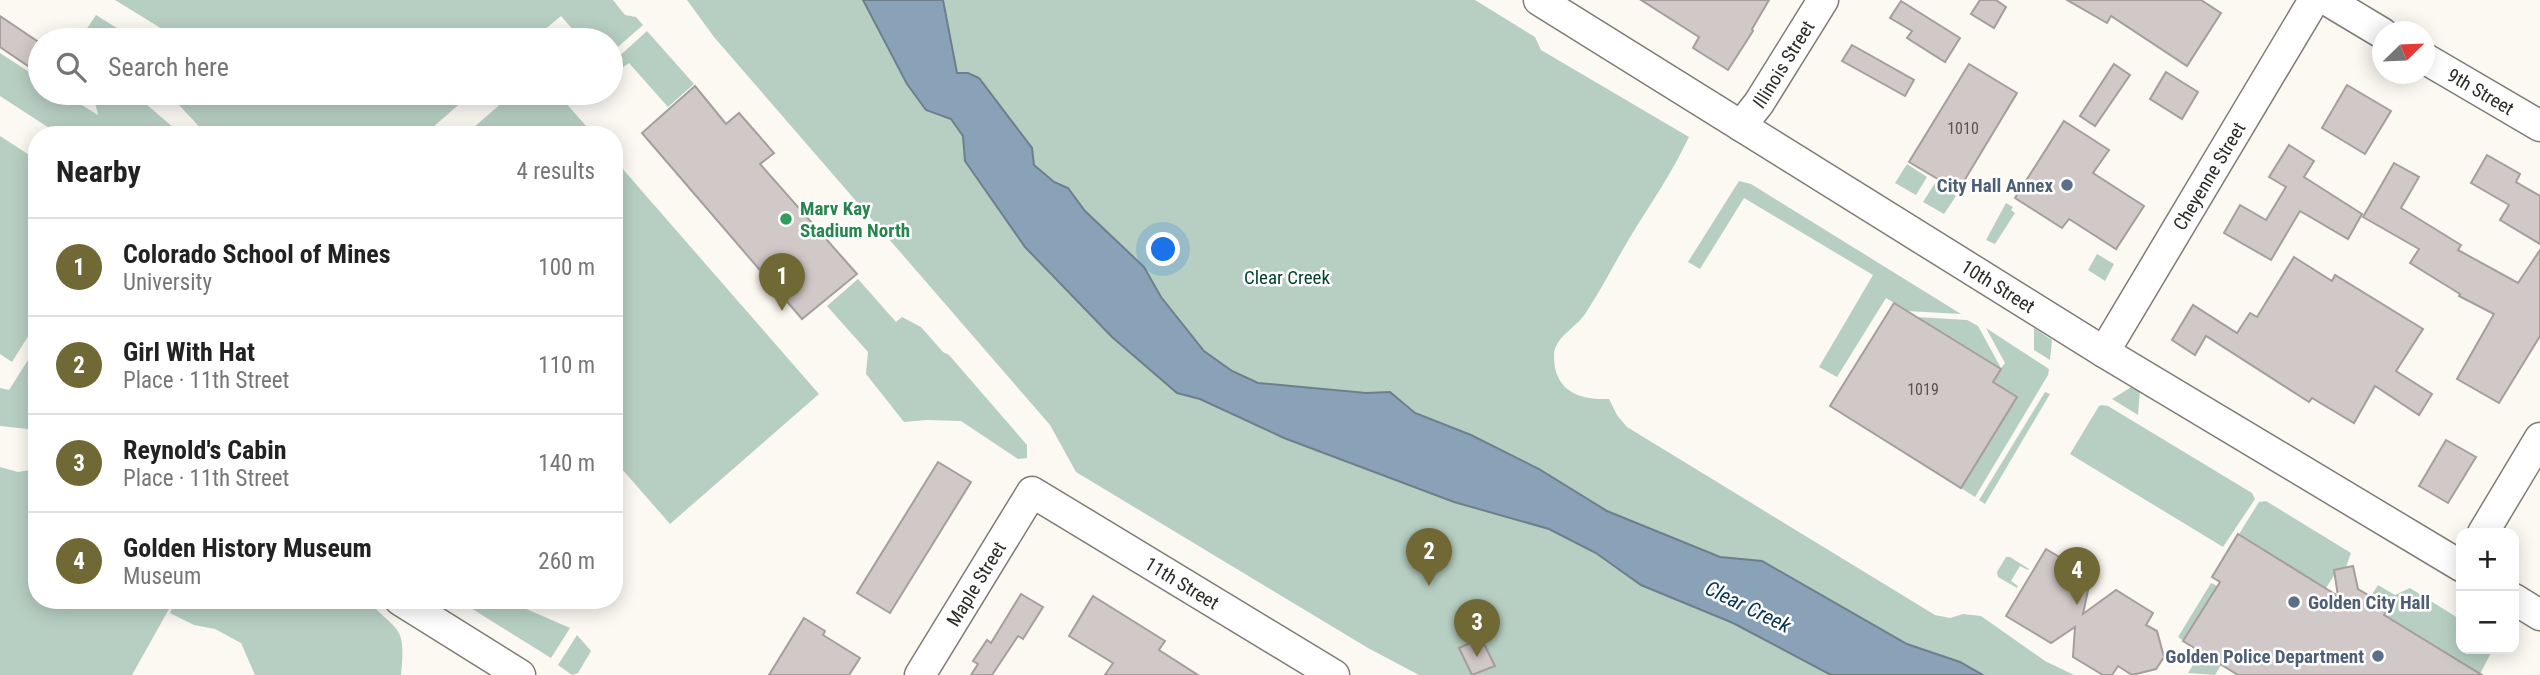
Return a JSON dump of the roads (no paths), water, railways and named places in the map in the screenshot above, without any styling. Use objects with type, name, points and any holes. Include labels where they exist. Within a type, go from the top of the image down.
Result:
[{"type":"street","name":"10th Street","points":[[1539,0],[2104,352],[2456,563]]},
{"type":"street","name":"Illinois Street","points":[[1741,126],[1759,103],[1823,0]]},
{"type":"street","name":"Cheyenne Street","points":[[2104,352],[2314,0]]},
{"type":"street","points":[[2327,0],[2372,27]]},
{"type":"street","name":"9th Street","points":[[2435,64],[2540,126]]},
{"type":"street","points":[[2486,528],[2540,438]]},
{"type":"street","name":"Maple Street","points":[[920,675],[1032,492]]},
{"type":"street","name":"11th Street","points":[[1032,492],[1334,675]]},
{"type":"street","points":[[2519,602],[2540,615]]},
{"type":"street","points":[[414,609],[520,675]]},
{"type":"water","name":"Clear Creek","points":[[863,0],[943,0],[957,73],[968,73],[979,78],[1032,148],[1034,165],[1054,182],[1068,188],[1085,211],[1144,267],[1161,297],[1204,351],[1232,371],[1258,383],[1366,393],[1390,392],[1415,413],[1471,435],[1539,469],[1607,511],[1720,557],[1762,561],[1907,644],[1960,662],[1983,675],[1831,675],[1733,623],[1641,585],[1596,553],[1549,529],[1454,502],[1284,438],[1200,399],[1177,393],[1112,337],[1025,247],[965,161],[963,136],[951,119],[926,110],[907,84]]},
{"type":"place","name":"City Hall Annex","points":[[2067,185]]},
{"type":"place","name":"Marv Kay Stadium North","points":[[786,219]]},
{"type":"place","name":"Colorado School of Mines","points":[[782,311]]},
{"type":"place","name":"Girl With Hat","points":[[1429,586]]},
{"type":"place","name":"Golden City Hall","points":[[2294,602]]},
{"type":"place","name":"Golden History Museum","points":[[2077,605]]},
{"type":"place","name":"Golden Police Department","points":[[2378,656]]},
{"type":"place","name":"Reynold's Cabin","points":[[1477,657]]}]
